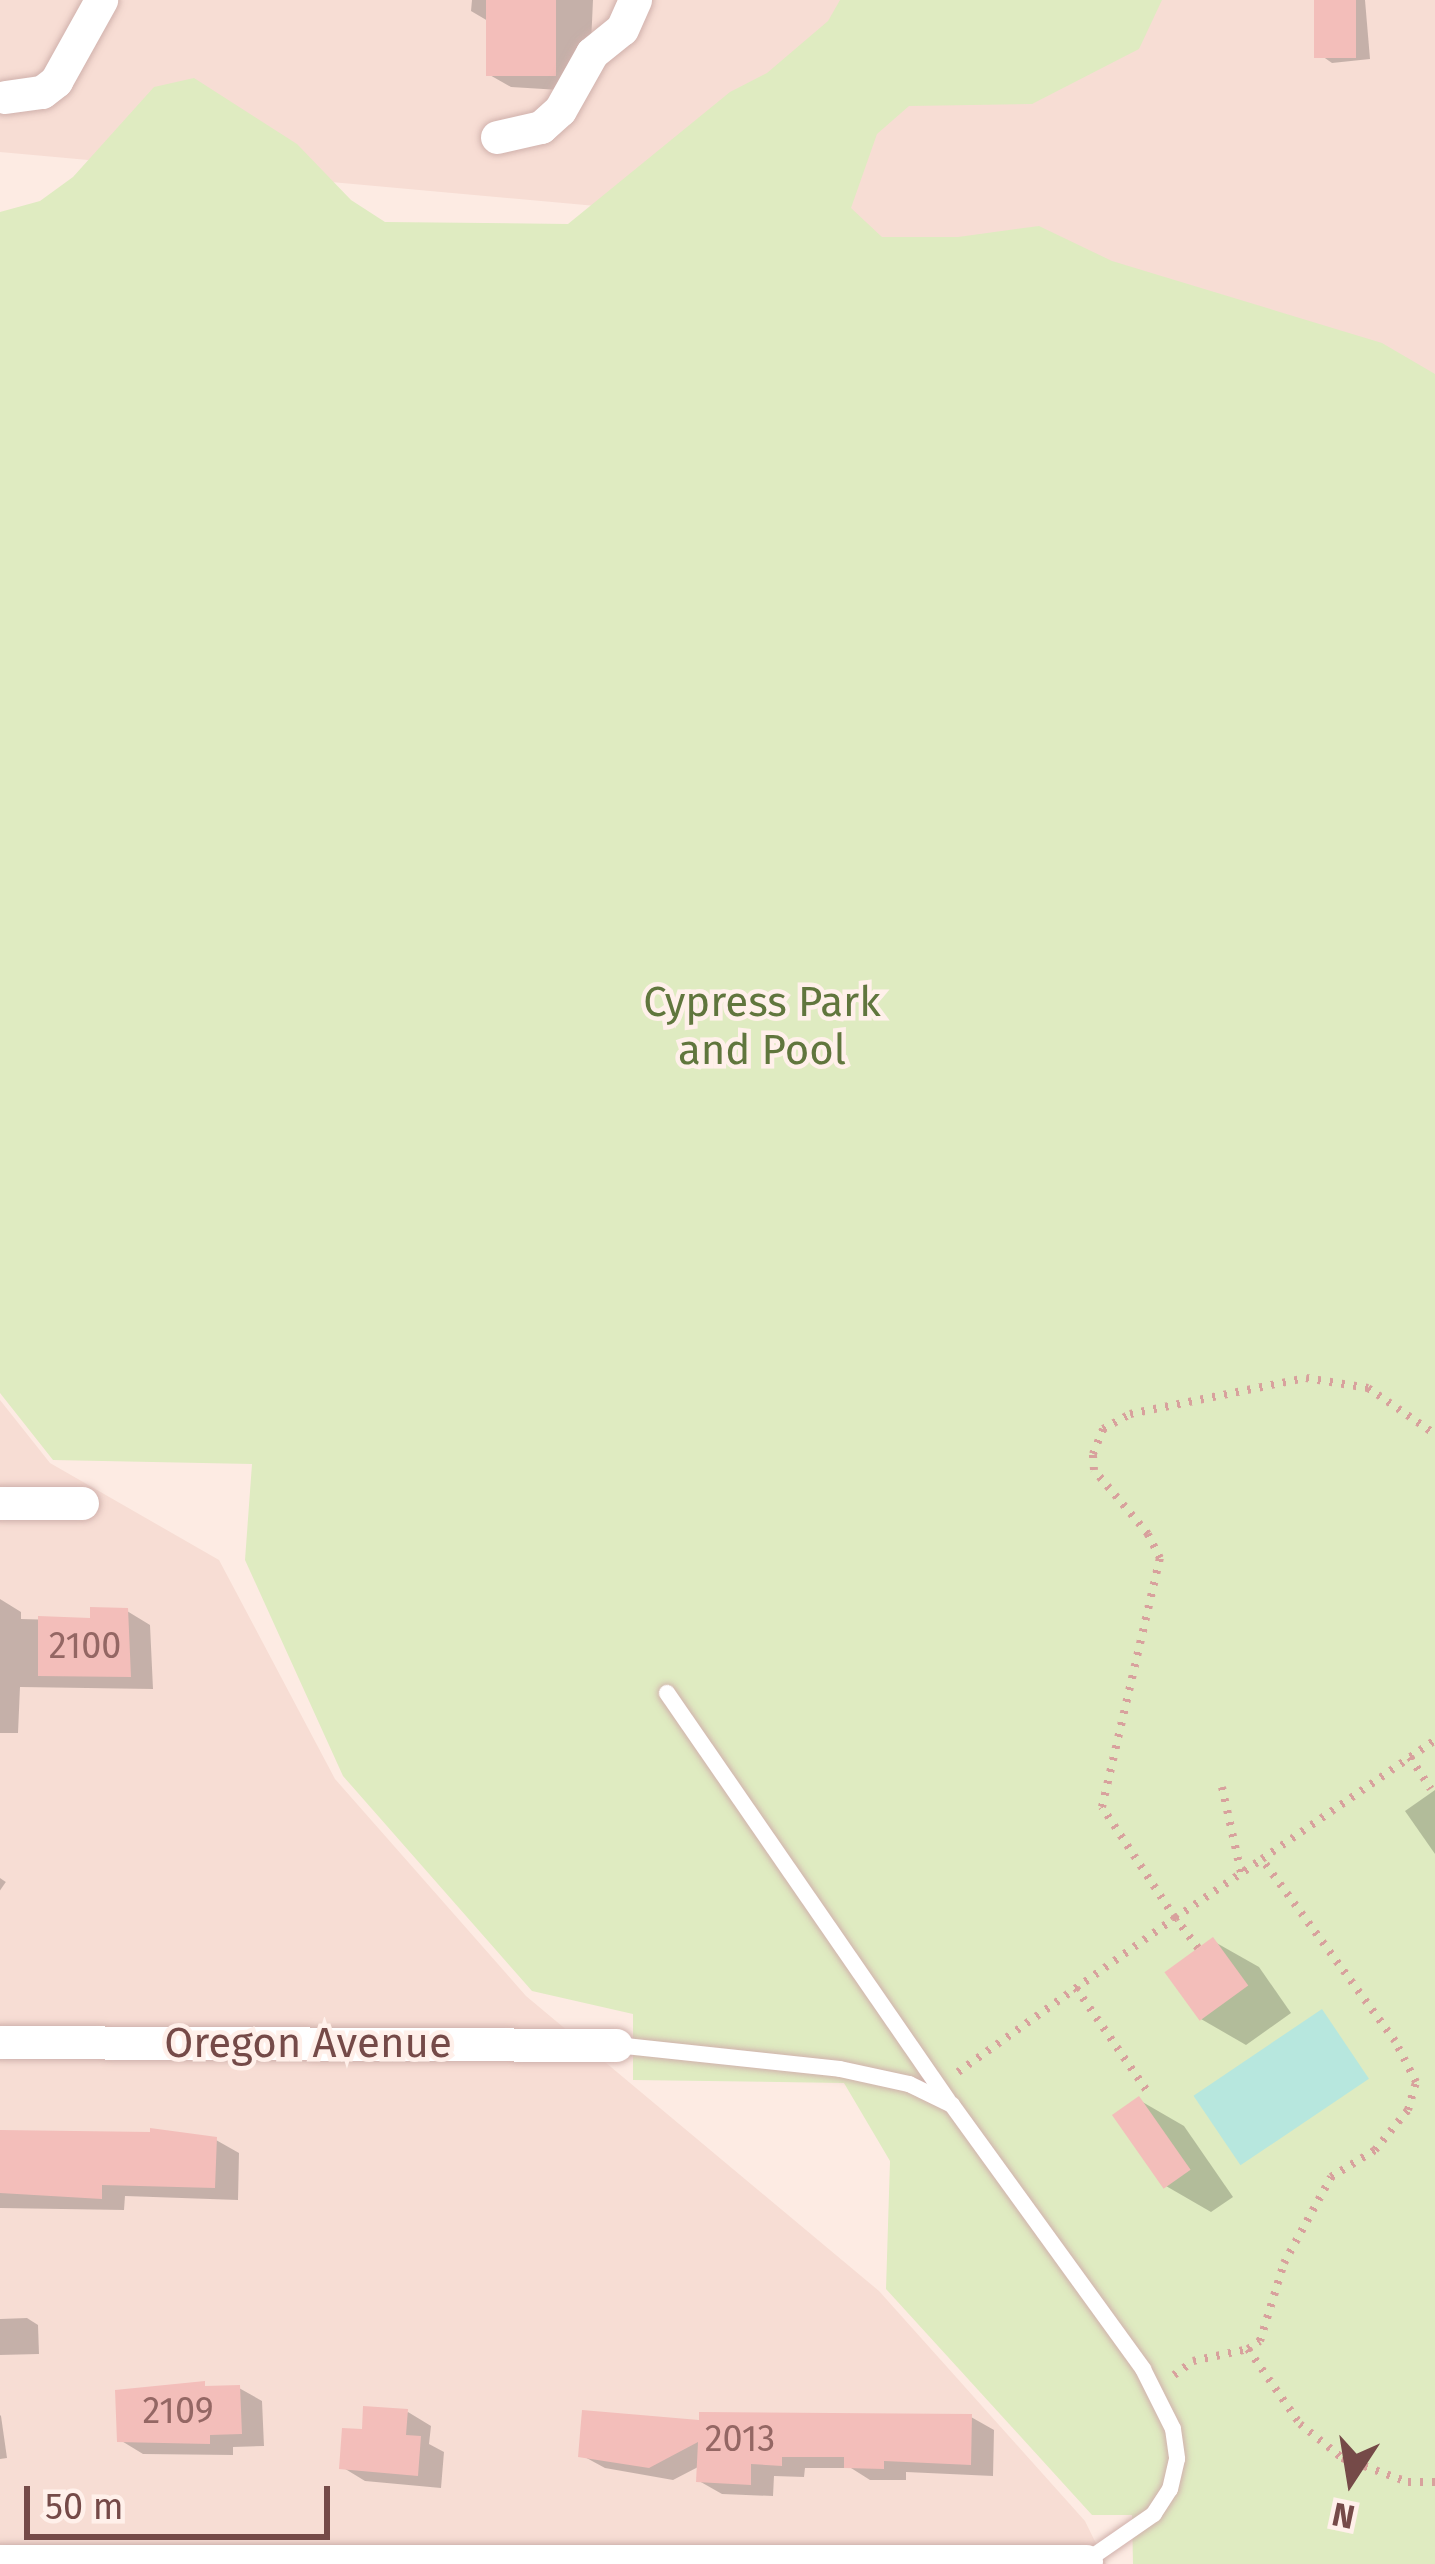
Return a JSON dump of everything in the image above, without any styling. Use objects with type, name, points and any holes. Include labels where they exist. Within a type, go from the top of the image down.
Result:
[{"type":"street","points":[[5,97],[42,92],[56,81],[101,0]]},
{"type":"street","points":[[497,137],[541,128],[560,110],[592,53],[622,29],[635,0]]},
{"type":"street","points":[[0,1503],[82,1503]]},
{"type":"street","name":"Oregon Avenue","points":[[0,2042],[616,2044]]},
{"type":"street","points":[[0,2561],[1086,2561]]},
{"type":"lane","points":[[667,1693],[1153,2390],[1173,2428],[1177,2458],[1171,2488],[1154,2514],[1086,2561]]},
{"type":"lane","points":[[616,2044],[840,2069],[909,2084],[952,2105]]},
{"type":"path","points":[[1198,1948],[1102,1807],[1160,1558],[1148,1534],[1094,1470],[1093,1454],[1103,1429],[1130,1414],[1306,1378],[1368,1388],[1435,1434]]},
{"type":"path","points":[[939,2086],[1435,1740]]},
{"type":"path","points":[[1410,1757],[1431,1789]]},
{"type":"path","points":[[1222,1786],[1241,1873]]},
{"type":"path","points":[[1153,2390],[1193,2361],[1248,2349],[1260,2341],[1285,2263],[1331,2177],[1375,2150],[1408,2110],[1416,2082],[1395,2041],[1262,1859]]},
{"type":"path","points":[[1076,1988],[1147,2091]]},
{"type":"path","points":[[1248,2349],[1300,2424],[1342,2458],[1408,2482],[1435,2482]]},
{"type":"shaded area","points":[[0,0],[1435,0],[1435,572],[817,226],[0,152]]},
{"type":"shaded area","points":[[0,1400],[50,1463],[219,1560],[335,1779],[526,1996],[879,2291],[1085,2521],[1106,2564],[0,2564]]},
{"type":"green space","name":"Cypress Park and Pool","points":[[840,0],[1162,0],[1139,49],[1032,104],[909,106],[877,134],[851,208],[882,237],[958,237],[1039,226],[1112,261],[1382,343],[1435,374],[1435,2564],[1133,2564],[1132,2515],[1092,2515],[886,2289],[890,2161],[844,2083],[633,2080],[633,2014],[532,1991],[343,1776],[245,1560],[252,1464],[53,1460],[0,1393],[0,212],[40,201],[73,177],[154,87],[194,78],[297,144],[351,200],[385,222],[568,224],[730,92],[767,73],[828,21]]},
{"type":"water","points":[[1322,2009],[1369,2079],[1240,2165],[1193,2096]]},
{"type":"building","points":[[486,0],[556,0],[556,76],[486,76]]},
{"type":"building","points":[[1314,0],[1356,0],[1356,58],[1314,58]]},
{"type":"building","points":[[90,1607],[128,1608],[131,1677],[38,1676],[38,1616],[90,1618]]},
{"type":"building","points":[[1213,1937],[1248,1986],[1200,2021],[1164,1972]]},
{"type":"building","points":[[1139,2096],[1191,2170],[1164,2189],[1112,2115]]},
{"type":"building","points":[[150,2128],[217,2137],[215,2188],[102,2185],[102,2199],[0,2193],[0,2130],[150,2132]]},
{"type":"building","points":[[205,2381],[205,2386],[240,2385],[242,2434],[210,2435],[210,2444],[117,2442],[115,2390]]},
{"type":"building","points":[[363,2406],[408,2409],[406,2435],[421,2436],[418,2476],[339,2469],[342,2428],[362,2429]]},
{"type":"building","points":[[582,2410],[699,2420],[699,2412],[972,2414],[971,2465],[884,2461],[884,2469],[844,2468],[844,2457],[782,2457],[782,2466],[751,2464],[751,2485],[696,2482],[698,2442],[649,2468],[578,2457]]}]
